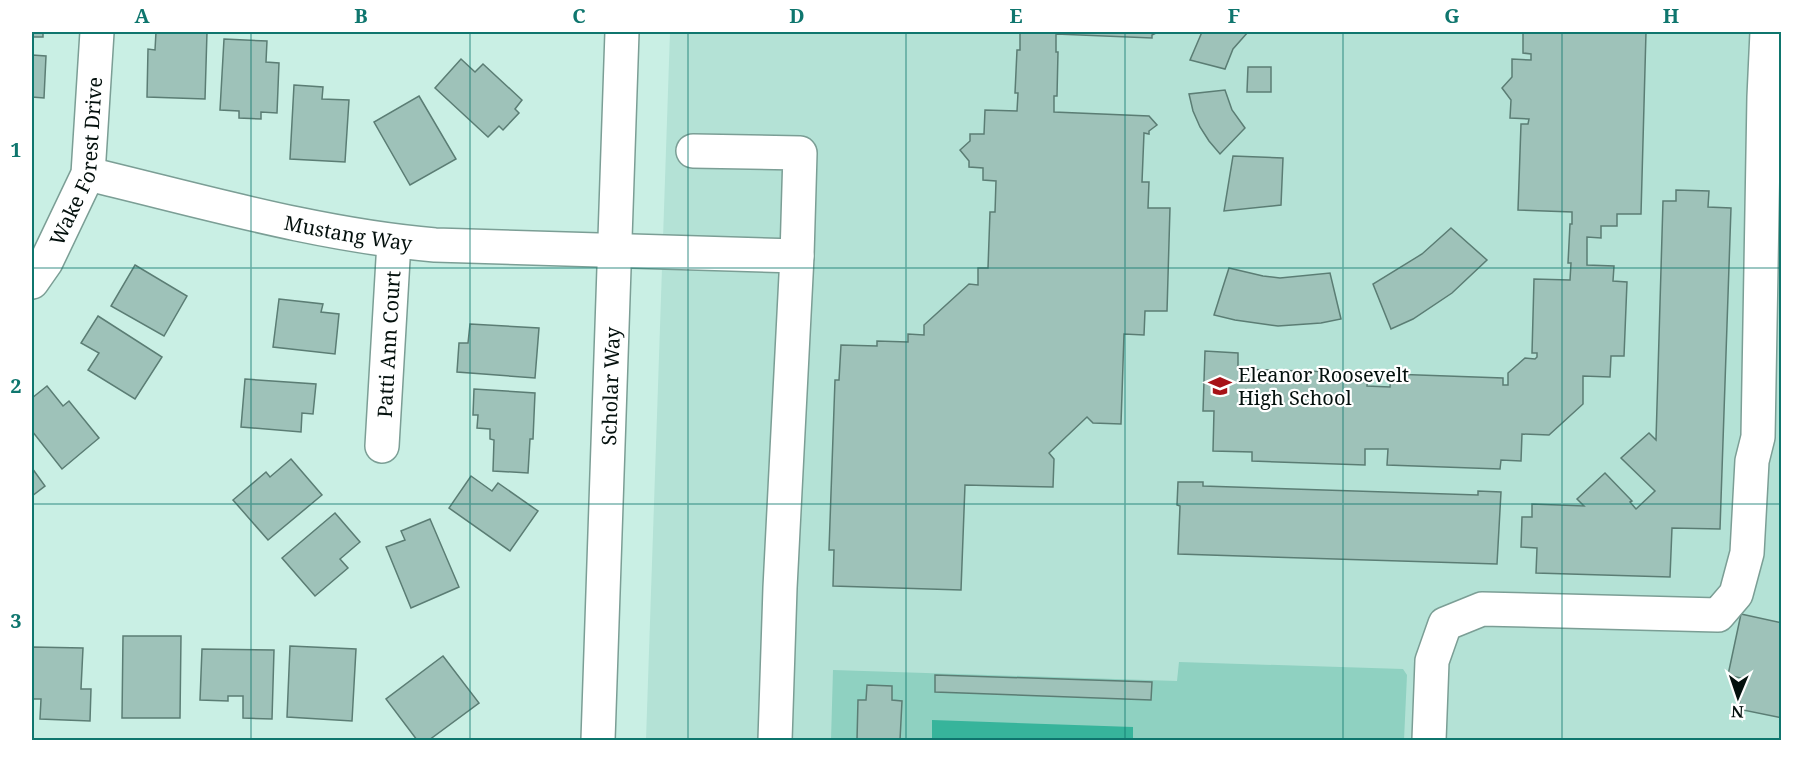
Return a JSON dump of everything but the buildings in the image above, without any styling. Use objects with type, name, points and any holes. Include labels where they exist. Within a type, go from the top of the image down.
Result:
[{"type":"street","name":"Wake Forest Drive","points":[[32,282],[46,262],[88,174],[97,32]]},
{"type":"street","name":"Scholar Way","points":[[598,741],[622,32]]},
{"type":"street","points":[[1429,741],[1432,661],[1445,624],[1482,609],[1718,615],[1736,594],[1747,554],[1752,461],[1770,437],[1773,97],[1767,32]]},
{"type":"street","points":[[693,151],[800,153],[775,741]]},
{"type":"street","name":"Mustang Way","points":[[88,174],[327,232],[394,242],[797,256]]},
{"type":"street","name":"Patti Ann Court","points":[[382,446],[394,242]]},
{"type":"shaded area","name":"Eleanor Roosevelt High School","points":[[670,32],[1781,32],[1781,740],[646,740]]},
{"type":"shaded area","points":[[1179,662],[1403,669],[1407,675],[1404,740],[831,740],[833,670],[1177,681]]},
{"type":"shaded area","points":[[932,720],[1133,727],[1133,740],[932,740]]},
{"type":"place","name":"Eleanor Roosevelt High School","points":[[1220,386]]}]
